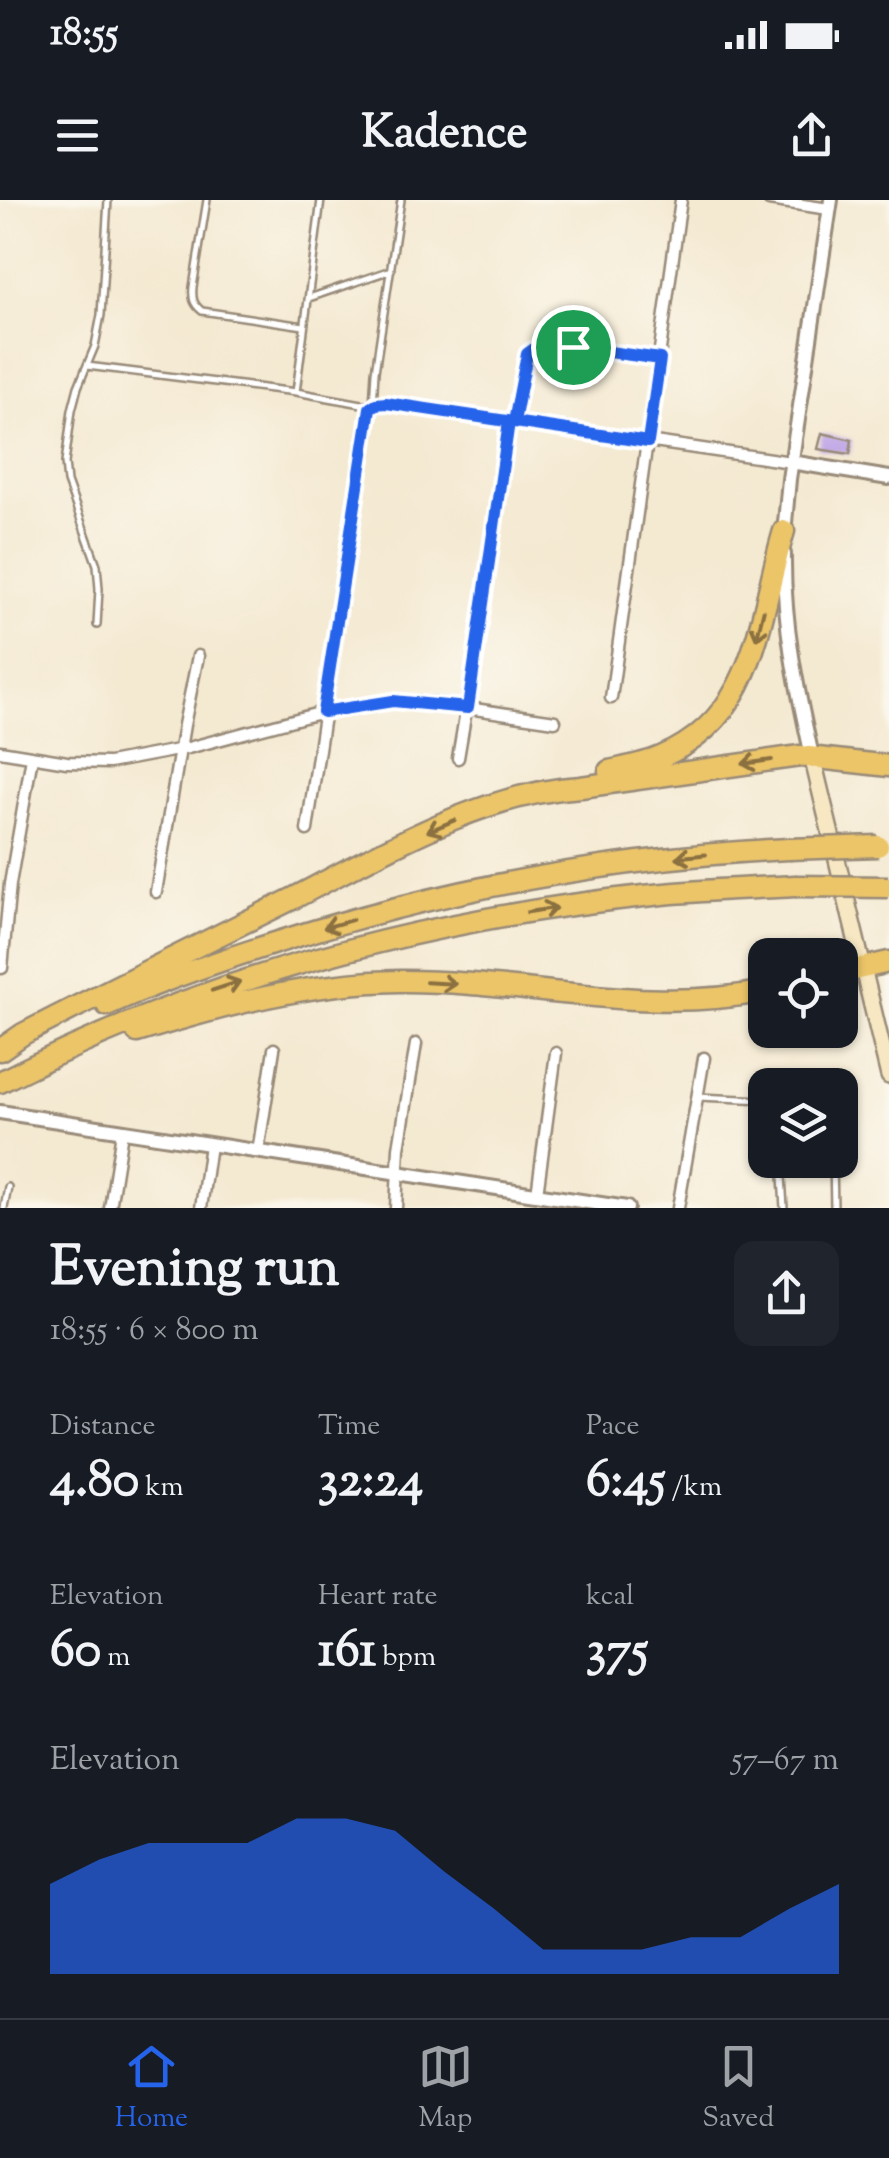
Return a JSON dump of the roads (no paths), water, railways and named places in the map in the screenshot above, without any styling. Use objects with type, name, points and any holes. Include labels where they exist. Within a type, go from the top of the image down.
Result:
[{"type":"highway","points":[[0,1052],[23,1034],[408,840],[485,808],[664,756],[690,741],[714,721],[737,692],[758,634],[784,531]]},
{"type":"highway","points":[[549,789],[812,756],[889,766]]},
{"type":"highway","points":[[0,1052],[130,995],[221,961],[418,902],[624,863],[740,851],[884,846]]},
{"type":"highway","points":[[4,1080],[114,1028],[193,997],[364,946],[580,904],[704,891],[795,886],[889,887]]},
{"type":"highway","points":[[858,968],[889,962]]},
{"type":"highway","points":[[4,1080],[124,1036],[218,1008],[356,982],[431,982],[644,1000],[702,1000],[748,993]]},
{"type":"main road","points":[[812,756],[889,1076]]},
{"type":"street","points":[[610,698],[681,200]]},
{"type":"street","points":[[769,200],[830,205],[784,531],[791,659],[812,756]]},
{"type":"street","points":[[306,830],[358,481],[373,406],[386,403],[889,478]]},
{"type":"street","points":[[458,758],[512,422]]},
{"type":"street","points":[[156,892],[198,656]]},
{"type":"street","points":[[0,751],[67,762],[109,763],[179,750],[323,712],[393,701],[555,721]]},
{"type":"street","points":[[2,968],[10,884],[32,757]]},
{"type":"street","points":[[396,1208],[416,1044]]},
{"type":"street","points":[[258,1152],[274,1049]]},
{"type":"street","points":[[537,1194],[556,1053]]},
{"type":"street","points":[[678,1208],[704,1058]]},
{"type":"street","points":[[0,1112],[627,1208]]},
{"type":"street","points":[[110,1208],[122,1132]]},
{"type":"street","points":[[201,1208],[210,1145]]},
{"type":"lane","points":[[97,625],[98,565],[67,482],[65,463],[72,410],[95,346],[102,304],[108,200]]},
{"type":"lane","points":[[206,200],[192,298],[195,306],[202,311],[304,326]]},
{"type":"lane","points":[[296,392],[320,200]]},
{"type":"lane","points":[[87,366],[296,392],[373,406],[401,200]]},
{"type":"lane","points":[[308,298],[391,270]]},
{"type":"lane","points":[[512,422],[527,354],[534,349],[573,347],[660,359]]},
{"type":"lane","points":[[697,1097],[748,1099]]},
{"type":"lane","points":[[782,1178],[784,1208]]},
{"type":"lane","points":[[833,1178],[834,1208]]},
{"type":"lane","points":[[4,1208],[8,1187]]}]
